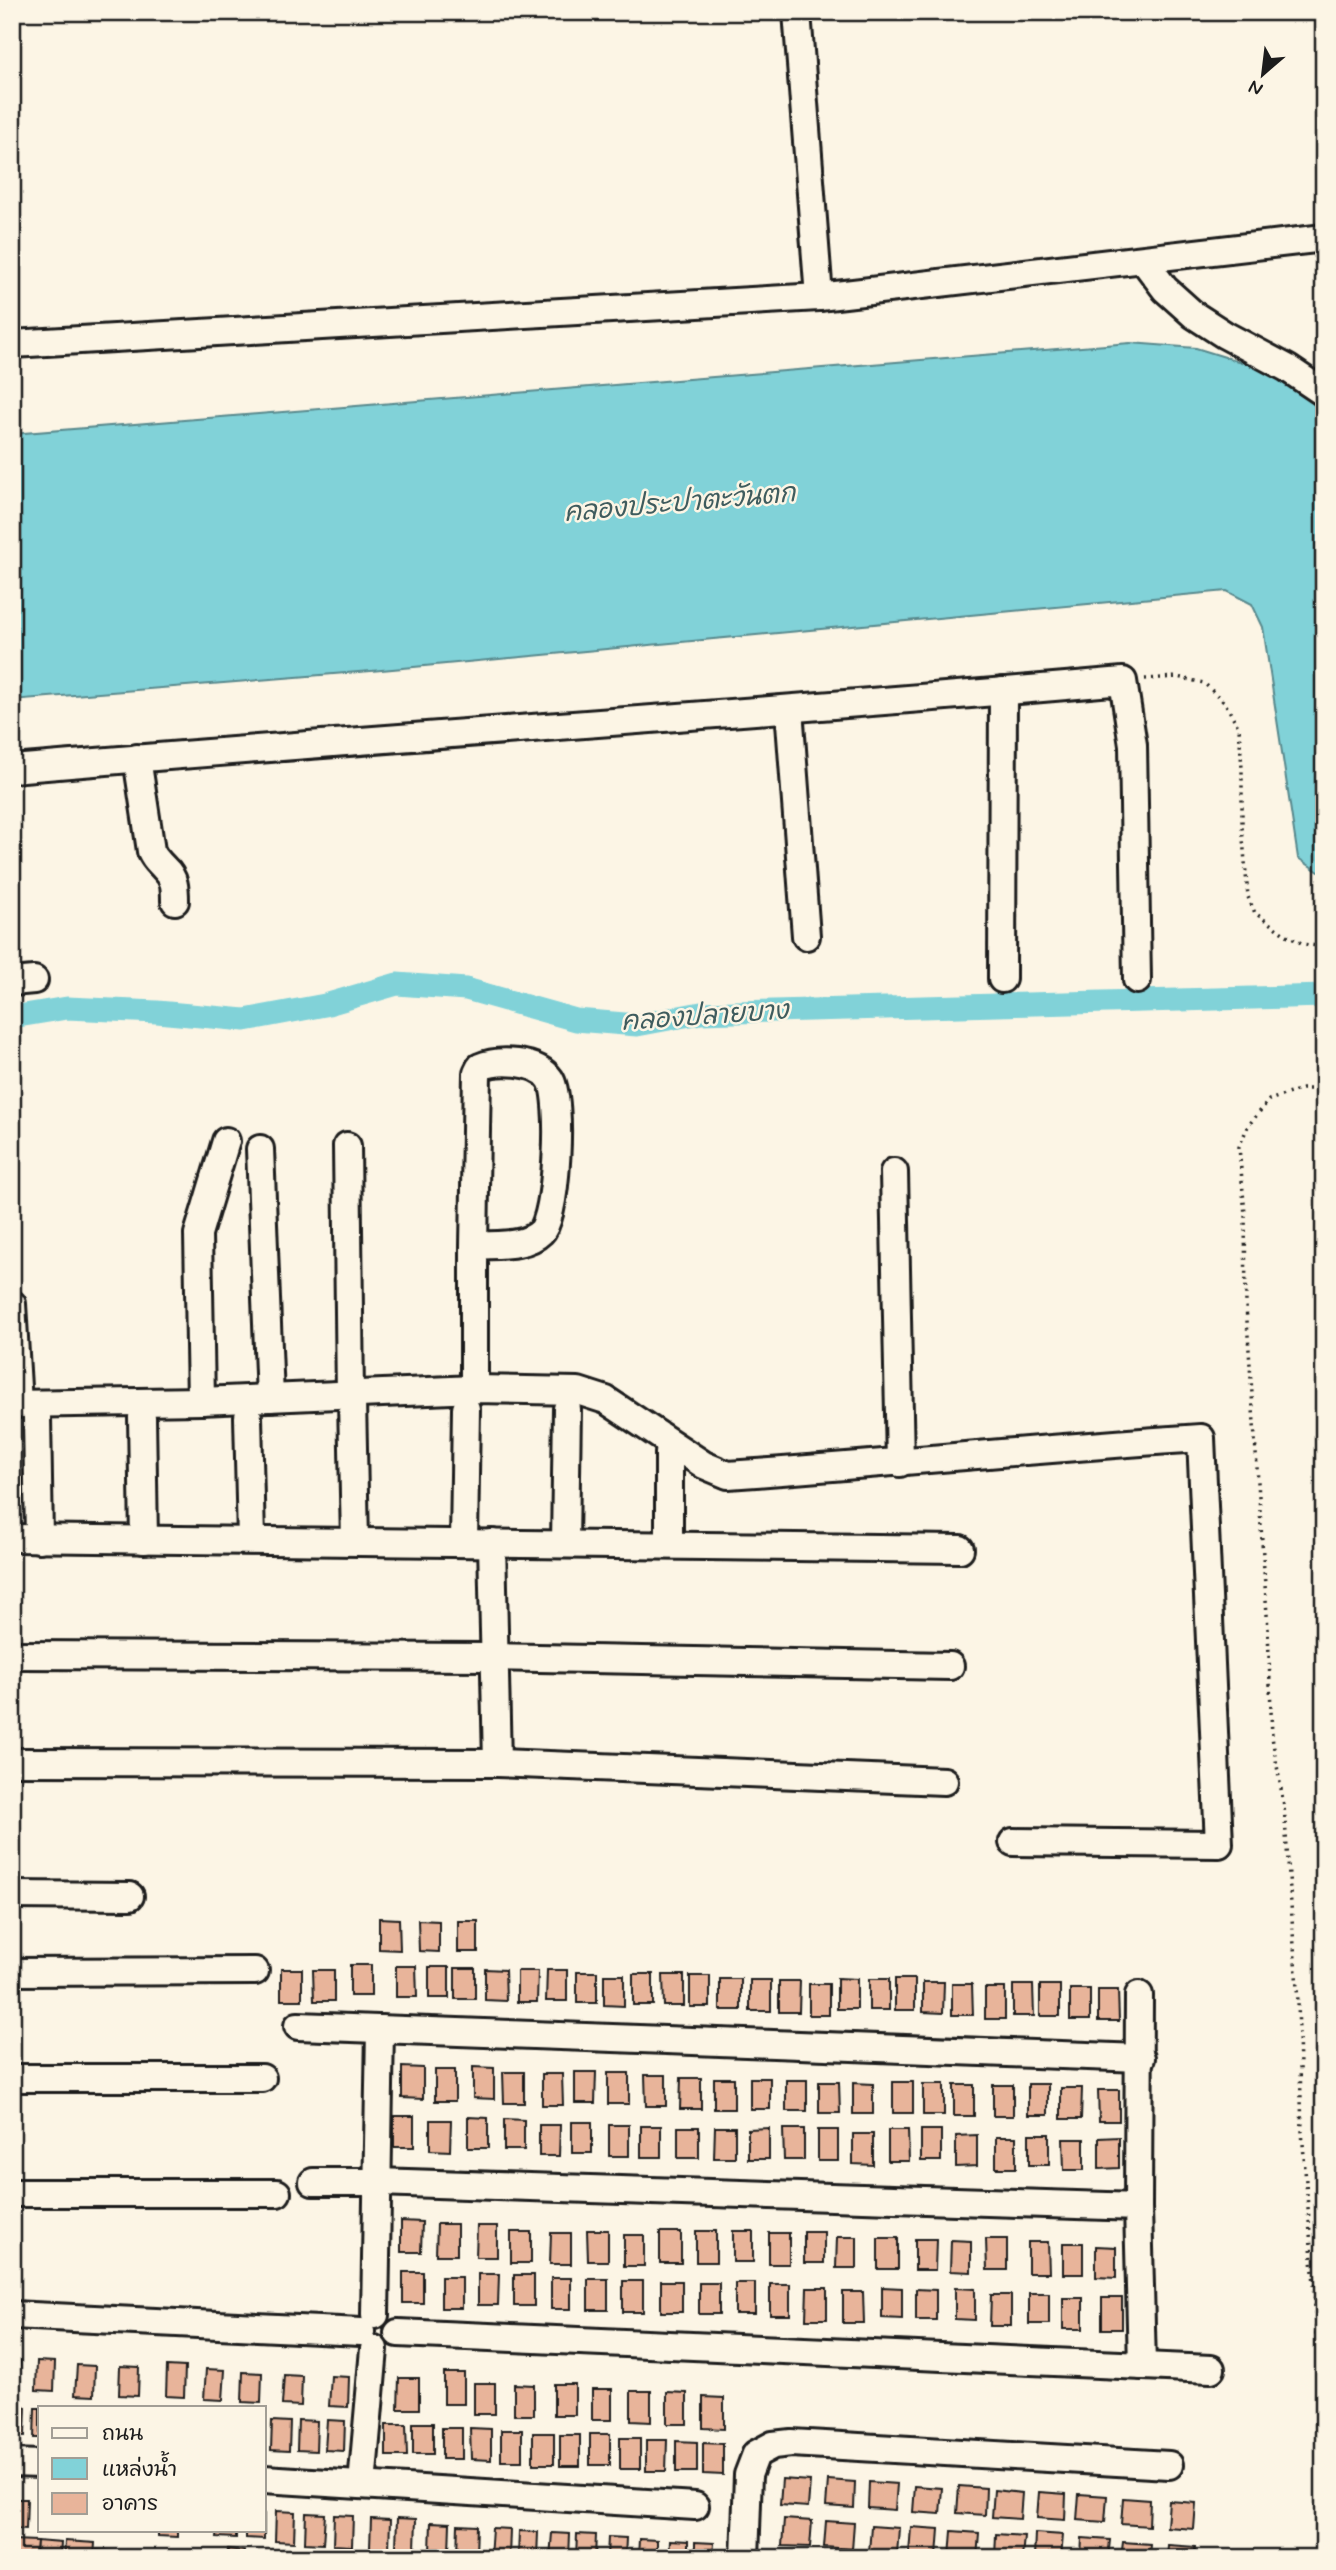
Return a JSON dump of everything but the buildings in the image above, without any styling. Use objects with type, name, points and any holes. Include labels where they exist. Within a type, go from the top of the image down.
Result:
[{"type":"street","points":[[797,12],[819,297]]},
{"type":"street","points":[[12,344],[819,297],[1324,238]]},
{"type":"street","points":[[1144,261],[1165,289],[1194,315],[1287,368],[1324,393]]},
{"type":"street","points":[[12,769],[1123,681],[1133,745],[1137,980]]},
{"type":"street","points":[[1002,979],[1003,691]]},
{"type":"street","points":[[789,709],[806,936]]},
{"type":"street","points":[[136,758],[151,851],[155,860],[167,870],[174,881],[175,901]]},
{"type":"street","points":[[464,1543],[477,1073],[480,1067],[487,1064],[525,1064],[539,1069],[550,1079],[555,1094],[557,1132],[550,1215],[544,1230],[526,1242],[474,1246]]},
{"type":"street","points":[[201,1401],[198,1234],[226,1141]]},
{"type":"street","points":[[347,1146],[355,1541]]},
{"type":"street","points":[[260,1149],[270,1398]]},
{"type":"street","points":[[894,1172],[900,1463]]},
{"type":"street","points":[[12,1304],[39,1539]]},
{"type":"street","points":[[22,1408],[270,1398],[470,1399],[578,1391],[606,1400],[704,1465],[728,1475],[900,1463],[1052,1447],[1201,1438],[1219,1844],[1013,1842]]},
{"type":"street","points":[[565,1544],[567,1409]]},
{"type":"street","points":[[142,1417],[144,1540]]},
{"type":"street","points":[[248,1417],[251,1541]]},
{"type":"street","points":[[668,1544],[669,1453]]},
{"type":"street","points":[[12,1538],[960,1549]]},
{"type":"street","points":[[492,1543],[497,1763]]},
{"type":"street","points":[[12,1655],[493,1657],[950,1666]]},
{"type":"street","points":[[12,1762],[497,1763],[944,1781]]},
{"type":"street","points":[[12,1895],[130,1896]]},
{"type":"street","points":[[12,1972],[255,1972]]},
{"type":"street","points":[[1139,1995],[1142,2366]]},
{"type":"street","points":[[298,2026],[1140,2058]]},
{"type":"street","points":[[362,2485],[377,2182],[380,2029]]},
{"type":"street","points":[[12,2078],[262,2078]]},
{"type":"street","points":[[313,2182],[1139,2207]]},
{"type":"street","points":[[12,2193],[277,2193]]},
{"type":"street","points":[[12,2315],[370,2332],[387,2316],[393,2320],[398,2333],[1211,2369]]},
{"type":"street","points":[[745,2558],[748,2475],[756,2454],[773,2445],[791,2443],[1169,2465]]},
{"type":"street","points":[[12,2463],[38,2464]]},
{"type":"street","points":[[266,2479],[695,2506]]},
{"type":"path","points":[[1123,681],[1177,677],[1204,683],[1225,703],[1238,728],[1242,768],[1242,827],[1251,905],[1255,913],[1283,933],[1303,944],[1322,947]]},
{"type":"path","points":[[1324,1089],[1301,1089],[1269,1100],[1248,1126],[1239,1147],[1245,1214],[1246,1306],[1267,1616],[1272,1737],[1284,1806],[1298,2002],[1302,2131],[1314,2284],[1324,2494]]},
{"type":"water","name":"คลองประปาตะวันตก","points":[[1130,343],[1196,348],[1267,370],[1324,405],[1324,872],[1319,872],[1298,858],[1263,627],[1252,604],[1227,591],[371,671],[12,700],[12,434]]},
{"type":"waterway","name":"คลองปลายบาง","points":[[12,1017],[67,1008],[245,1020],[325,1005],[397,984],[466,989],[576,1020],[637,1025],[701,1013],[1324,996]]}]
